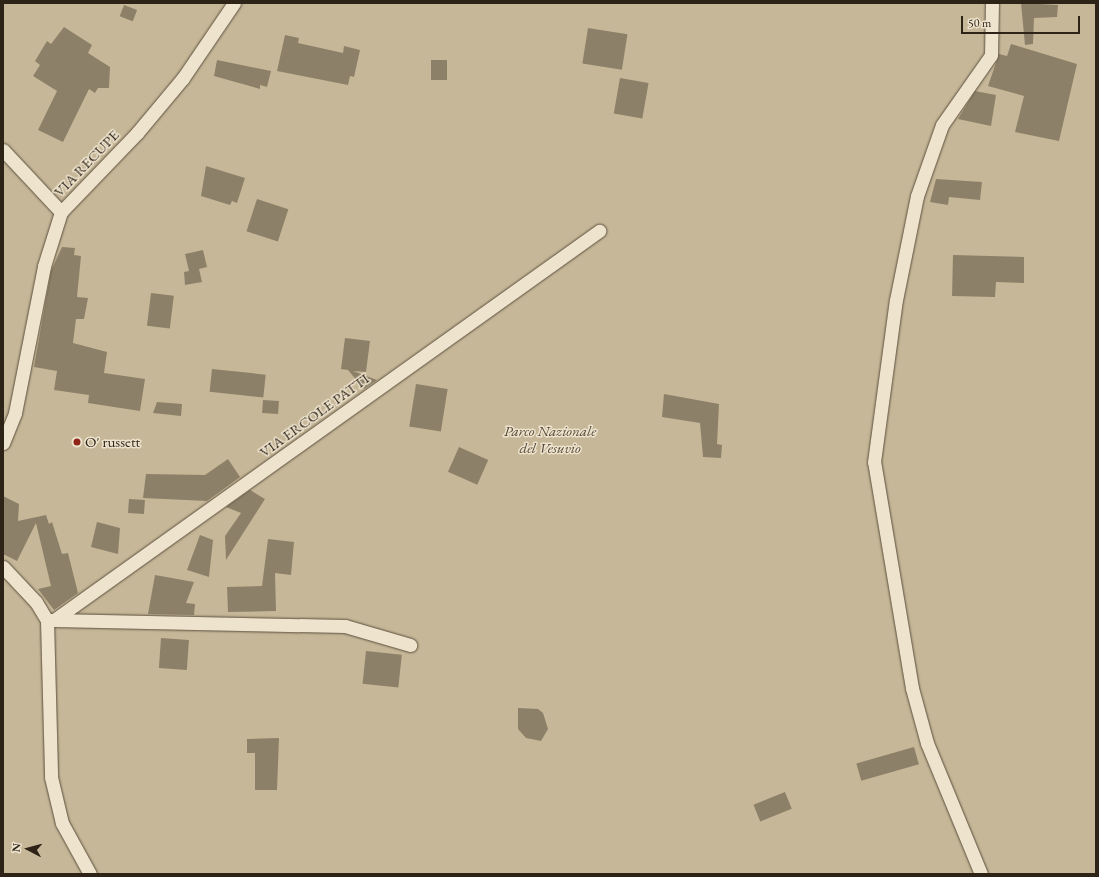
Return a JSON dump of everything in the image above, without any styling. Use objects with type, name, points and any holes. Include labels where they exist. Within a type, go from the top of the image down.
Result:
[{"type":"street","name":"VIA RECUPE","points":[[3,443],[14,413],[44,266],[61,212],[173,90],[210,43],[234,3]]},
{"type":"street","points":[[981,874],[942,783],[919,714],[874,469],[896,300],[917,196],[942,125],[991,55],[992,3]]},
{"type":"street","points":[[3,150],[61,212]]},
{"type":"street","name":"VIA ERCOLE PATTI","points":[[51,620],[599,231]]},
{"type":"street","points":[[3,567],[51,620],[51,776],[62,824],[90,874]]},
{"type":"street","points":[[51,620],[345,626],[410,645]]},
{"type":"green space","name":"Parco Nazionale del Vesuvio","points":[[3,3],[1096,3],[1096,874],[3,874]]},
{"type":"building","points":[[1021,3],[1058,5],[1057,17],[1034,18],[1033,44],[1025,45]]},
{"type":"building","points":[[124,5],[137,10],[133,21],[120,16]]},
{"type":"building","points":[[64,27],[92,45],[88,53],[110,67],[109,88],[98,88],[95,93],[89,89],[63,142],[38,130],[57,91],[33,76],[40,65],[35,61],[47,41],[51,44]]},
{"type":"building","points":[[588,28],[628,34],[622,70],[582,64]]},
{"type":"building","points":[[285,35],[299,38],[298,43],[343,53],[344,46],[360,50],[354,77],[350,76],[348,85],[277,71]]},
{"type":"building","points":[[1011,44],[1077,64],[1059,141],[1015,132],[1024,96],[988,86],[999,54],[1007,56]]},
{"type":"building","points":[[217,60],[271,71],[267,87],[260,85],[260,89],[214,76]]},
{"type":"building","points":[[431,60],[447,60],[447,80],[431,80]]},
{"type":"building","points":[[620,78],[649,83],[642,118],[614,113]]},
{"type":"building","points":[[975,91],[996,95],[991,126],[958,119]]},
{"type":"building","points":[[206,166],[245,178],[237,203],[232,201],[230,205],[201,196]]},
{"type":"building","points":[[936,179],[982,182],[980,200],[949,197],[948,205],[930,202]]},
{"type":"building","points":[[257,199],[288,209],[278,242],[246,231]]},
{"type":"building","points":[[62,247],[75,248],[74,255],[81,256],[77,297],[88,298],[84,319],[76,319],[73,343],[107,352],[104,373],[145,379],[140,411],[88,403],[89,395],[54,390],[57,371],[34,367],[51,271]]},
{"type":"building","points":[[203,250],[207,267],[199,269],[202,282],[185,285],[184,272],[189,271],[185,254]]},
{"type":"building","points":[[953,255],[1024,257],[1024,283],[996,282],[995,297],[952,296]]},
{"type":"building","points":[[151,293],[174,296],[170,329],[147,326]]},
{"type":"building","points":[[345,338],[370,341],[366,372],[353,371],[377,380],[364,389],[348,370],[341,369]]},
{"type":"building","points":[[212,369],[266,375],[263,398],[210,392]]},
{"type":"building","points":[[416,384],[448,389],[441,431],[409,426]]},
{"type":"building","points":[[664,394],[719,404],[717,444],[722,445],[721,458],[703,457],[700,423],[662,417]]},
{"type":"building","points":[[263,400],[279,401],[278,414],[262,413]]},
{"type":"building","points":[[157,402],[182,404],[181,416],[153,413]]},
{"type":"building","points":[[459,447],[488,460],[477,485],[448,472]]},
{"type":"building","points":[[228,459],[240,477],[207,501],[143,498],[146,474],[205,475]]},
{"type":"building","points":[[250,490],[265,499],[226,560],[225,536],[241,513],[226,507]]},
{"type":"building","points":[[3,496],[19,504],[18,521],[46,515],[49,524],[52,522],[62,554],[68,553],[78,593],[54,610],[38,589],[51,586],[36,523],[17,561],[3,554]]},
{"type":"building","points":[[129,499],[145,500],[144,514],[128,513]]},
{"type":"building","points":[[97,522],[120,528],[118,554],[91,547]]},
{"type":"building","points":[[200,535],[213,540],[209,577],[187,570]]},
{"type":"building","points":[[268,539],[294,542],[291,575],[275,573],[276,611],[228,612],[227,587],[262,586]]},
{"type":"building","points":[[155,575],[194,582],[186,603],[195,604],[194,615],[148,614]]},
{"type":"building","points":[[161,638],[189,640],[187,670],[159,668]]},
{"type":"building","points":[[366,651],[402,655],[398,688],[363,684]]},
{"type":"building","points":[[518,708],[538,709],[543,713],[548,729],[541,741],[526,738],[518,729]]},
{"type":"building","points":[[279,738],[277,790],[255,790],[255,753],[247,753],[247,739]]},
{"type":"building","points":[[914,747],[919,764],[861,781],[856,764]]},
{"type":"building","points":[[785,792],[792,809],[760,821],[753,805]]},
{"type":"place","name":"O' russett","points":[[77,442]]}]
